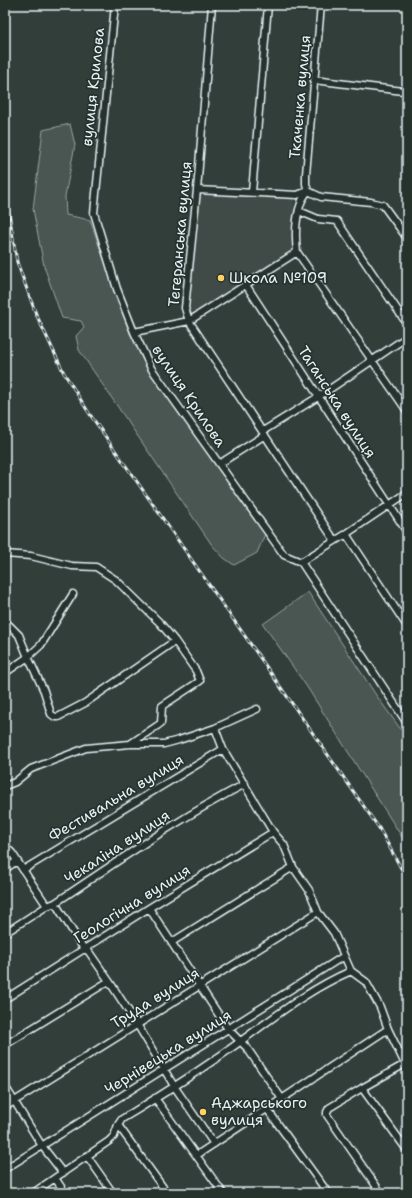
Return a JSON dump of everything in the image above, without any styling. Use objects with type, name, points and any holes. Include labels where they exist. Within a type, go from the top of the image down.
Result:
[{"type":"street","name":"вулиця Крилова","points":[[115,5],[94,213],[117,290],[151,368],[284,555],[301,562]]},
{"type":"street","name":"Тегеранська вулиця","points":[[212,5],[197,190],[185,308],[189,321],[335,541]]},
{"type":"street","points":[[252,192],[268,5]]},
{"type":"street","name":"Ткаченка вулиця","points":[[308,191],[306,174],[321,5]]},
{"type":"street","points":[[314,80],[403,91],[407,88]]},
{"type":"street","points":[[197,190],[297,195],[308,191],[321,197],[371,202],[383,205],[407,238]]},
{"type":"street","points":[[308,191],[301,202],[295,232],[297,252],[407,411]]},
{"type":"street","points":[[299,210],[318,219],[337,221],[407,324]]},
{"type":"street","points":[[134,332],[189,321],[297,252]]},
{"type":"street","name":"Таганська вулиця","points":[[246,285],[407,532]]},
{"type":"street","points":[[219,464],[407,337]]},
{"type":"street","points":[[407,493],[301,562],[404,713],[407,723]]},
{"type":"street","points":[[346,534],[407,626]]},
{"type":"street","points":[[5,554],[31,556],[72,566],[96,567],[116,580],[160,623],[196,671],[200,681],[162,706],[161,723],[130,744]]},
{"type":"street","points":[[5,673],[41,646],[73,594]]},
{"type":"street","points":[[5,621],[19,634],[44,690],[51,714],[55,718],[85,702],[175,641]]},
{"type":"street","points":[[5,786],[15,782],[31,769],[86,748],[130,744],[164,744],[215,728],[257,709]]},
{"type":"street","points":[[215,728],[223,748],[273,832],[284,845],[293,867],[309,890],[318,912],[334,933],[351,971],[366,982],[380,1007],[388,1029],[405,1064],[329,1108],[327,1112],[327,1115],[381,1193]]},
{"type":"street","name":"Фестивальна вулиця","points":[[23,870],[223,748]]},
{"type":"street","name":"Чекаліна вулиця","points":[[5,934],[47,906],[55,903],[142,845],[219,797],[245,784]]},
{"type":"street","name":"Геологічна вулиця","points":[[5,999],[273,832]]},
{"type":"street","points":[[5,846],[17,861],[47,906]]},
{"type":"street","points":[[5,869],[17,861]]},
{"type":"street","points":[[172,942],[293,867]]},
{"type":"street","points":[[55,903],[82,946],[90,952],[137,1024],[163,1069],[214,1144]]},
{"type":"street","points":[[149,908],[228,1029],[247,1048],[282,1099]]},
{"type":"street","name":"Труда вулиця","points":[[5,1107],[200,984],[318,912]]},
{"type":"street","name":"Чернівецька вулиця","points":[[5,1169],[344,956]]},
{"type":"street","points":[[33,1193],[109,1141],[114,1136],[122,1119],[240,1042],[295,1002],[331,980],[351,971]]},
{"type":"street","points":[[5,1045],[109,981]]},
{"type":"street","points":[[196,1155],[388,1029]]},
{"type":"street","points":[[5,1086],[42,1146],[63,1173]]},
{"type":"street","points":[[362,1088],[407,1150]]},
{"type":"street","points":[[155,1098],[223,1193]]},
{"type":"street","points":[[268,1109],[328,1193]]},
{"type":"street","points":[[118,1125],[167,1193]]},
{"type":"street","points":[[86,1156],[113,1193]]},
{"type":"street","points":[[54,1178],[65,1193]]},
{"type":"shaded area","points":[[70,124],[75,145],[65,196],[66,215],[90,220],[130,333],[148,369],[217,464],[265,534],[257,553],[234,565],[224,558],[212,545],[79,350],[76,336],[84,327],[81,321],[62,318],[44,266],[33,209],[43,130]]},
{"type":"shaded area","name":"Школа №109","points":[[200,194],[294,198],[294,251],[192,317],[187,305]]},
{"type":"shaded area","points":[[308,592],[376,695],[407,738],[407,845],[307,687],[263,624]]},
{"type":"railway","points":[[5,67],[8,207],[17,262],[36,314],[64,373],[89,413],[379,828],[407,879]]},
{"type":"place","name":"Школа №109","points":[[221,278]]},
{"type":"place","name":"Аджарського вулиця","points":[[203,1112]]}]
